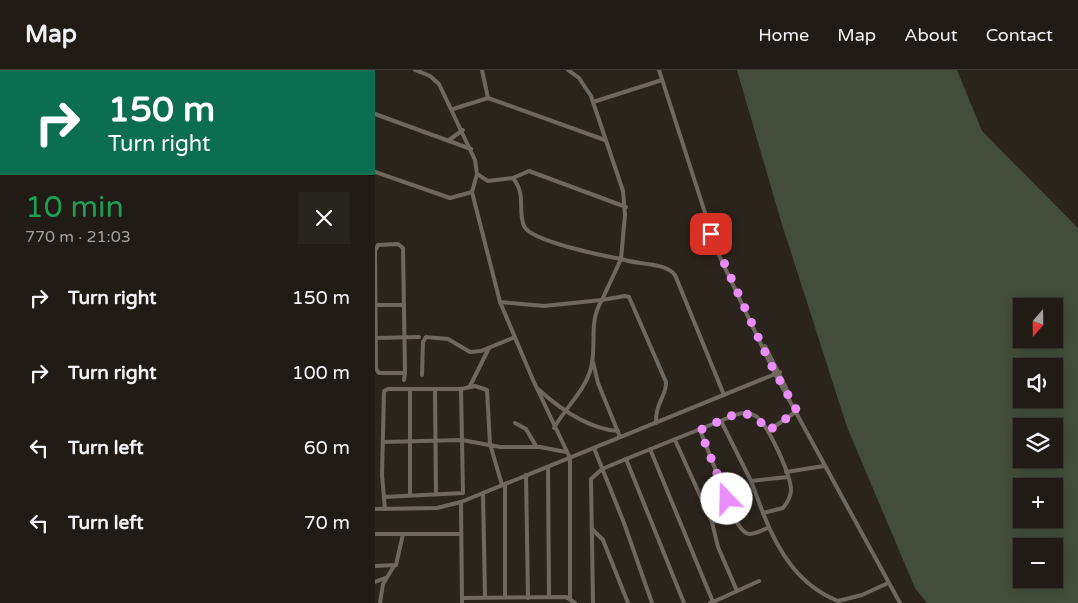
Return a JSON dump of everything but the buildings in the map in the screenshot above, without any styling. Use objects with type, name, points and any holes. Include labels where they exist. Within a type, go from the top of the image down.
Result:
[{"type":"street","points":[[415,70],[436,79],[453,109],[471,149],[477,174],[472,192],[500,302],[554,428],[570,458],[570,598]]},
{"type":"street","points":[[482,70],[488,98]]},
{"type":"street","points":[[568,70],[586,86],[593,102],[623,191],[626,207],[624,246],[621,259],[601,300],[593,322],[593,360],[598,383],[620,437]]},
{"type":"street","points":[[659,70],[718,253],[824,466],[900,603]]},
{"type":"street","points":[[593,102],[662,80]]},
{"type":"street","points":[[453,109],[488,98],[605,140]]},
{"type":"street","points":[[375,114],[471,149]]},
{"type":"street","points":[[449,140],[463,130]]},
{"type":"street","points":[[477,174],[489,181],[513,178],[529,171],[626,207]]},
{"type":"street","points":[[375,172],[450,198],[472,192]]},
{"type":"street","points":[[521,175],[523,224],[530,234],[563,245],[640,265],[666,267],[675,275],[724,395]]},
{"type":"street","points":[[513,178],[521,190]]},
{"type":"street","points":[[404,380],[405,373],[403,248],[398,244],[378,245],[376,248],[375,305],[377,372],[405,373]]},
{"type":"street","points":[[500,302],[544,306],[627,296],[637,311],[666,382],[665,390],[657,405],[656,423]]},
{"type":"street","points":[[375,305],[404,304]]},
{"type":"street","points":[[376,338],[419,337]]},
{"type":"street","points":[[422,375],[423,342],[426,338],[448,339],[470,352],[489,348],[515,337]]},
{"type":"street","points":[[759,338],[771,366],[777,373],[779,381],[792,402]]},
{"type":"street","points":[[470,386],[489,348]]},
{"type":"street","points":[[554,428],[568,411],[588,378],[593,360]]},
{"type":"street","points":[[769,377],[771,366]]},
{"type":"street","points":[[375,509],[437,508],[463,501],[777,373]]},
{"type":"street","points":[[769,377],[779,381]]},
{"type":"street","points":[[385,509],[382,475],[384,391],[388,389],[461,389],[470,386],[487,390],[490,444],[503,484],[505,597]]},
{"type":"street","points":[[536,387],[568,411],[601,430],[617,431]]},
{"type":"street","points":[[410,389],[410,495]]},
{"type":"street","points":[[461,389],[463,494],[461,534],[462,600],[485,597],[549,597],[570,598],[575,603]]},
{"type":"street","points":[[435,390],[436,494]]},
{"type":"street","points":[[768,431],[797,411]]},
{"type":"street","points":[[593,603],[591,478],[602,469],[739,413],[751,414],[760,420],[768,431],[787,475],[791,493],[786,504],[778,510],[763,513]]},
{"type":"street","points":[[721,421],[751,481],[779,549],[793,568],[833,599],[843,602],[888,583]]},
{"type":"street","points":[[515,423],[526,429],[536,446]]},
{"type":"street","points":[[700,430],[734,516],[743,532],[748,534],[758,533],[769,527]]},
{"type":"street","points":[[383,442],[462,440],[500,447],[536,446],[566,452]]},
{"type":"street","points":[[675,440],[712,522],[718,547],[737,591]]},
{"type":"street","points":[[593,448],[652,603]]},
{"type":"street","points":[[651,449],[712,602],[759,581]]},
{"type":"street","points":[[626,459],[684,603]]},
{"type":"street","points":[[751,481],[824,466]]},
{"type":"street","points":[[548,467],[549,597]]},
{"type":"street","points":[[526,475],[528,598]]},
{"type":"street","points":[[483,493],[485,597]]},
{"type":"street","points":[[384,497],[463,494]]},
{"type":"street","points":[[712,522],[734,516]]},
{"type":"street","points":[[592,529],[603,540],[627,603]]},
{"type":"street","points":[[375,534],[461,534]]},
{"type":"street","points":[[381,603],[385,578],[397,563],[403,534]]},
{"type":"street","points":[[375,566],[394,566]]},
{"type":"street","points":[[375,582],[385,578]]},
{"type":"green space","points":[[737,70],[957,70],[982,131],[1078,228],[1078,603],[927,603],[915,588],[847,427],[780,218]]},
{"type":"route","points":[[711,234],[718,253],[770,363],[797,411],[768,431],[755,416],[745,413],[739,413],[700,430],[727,499]]}]
